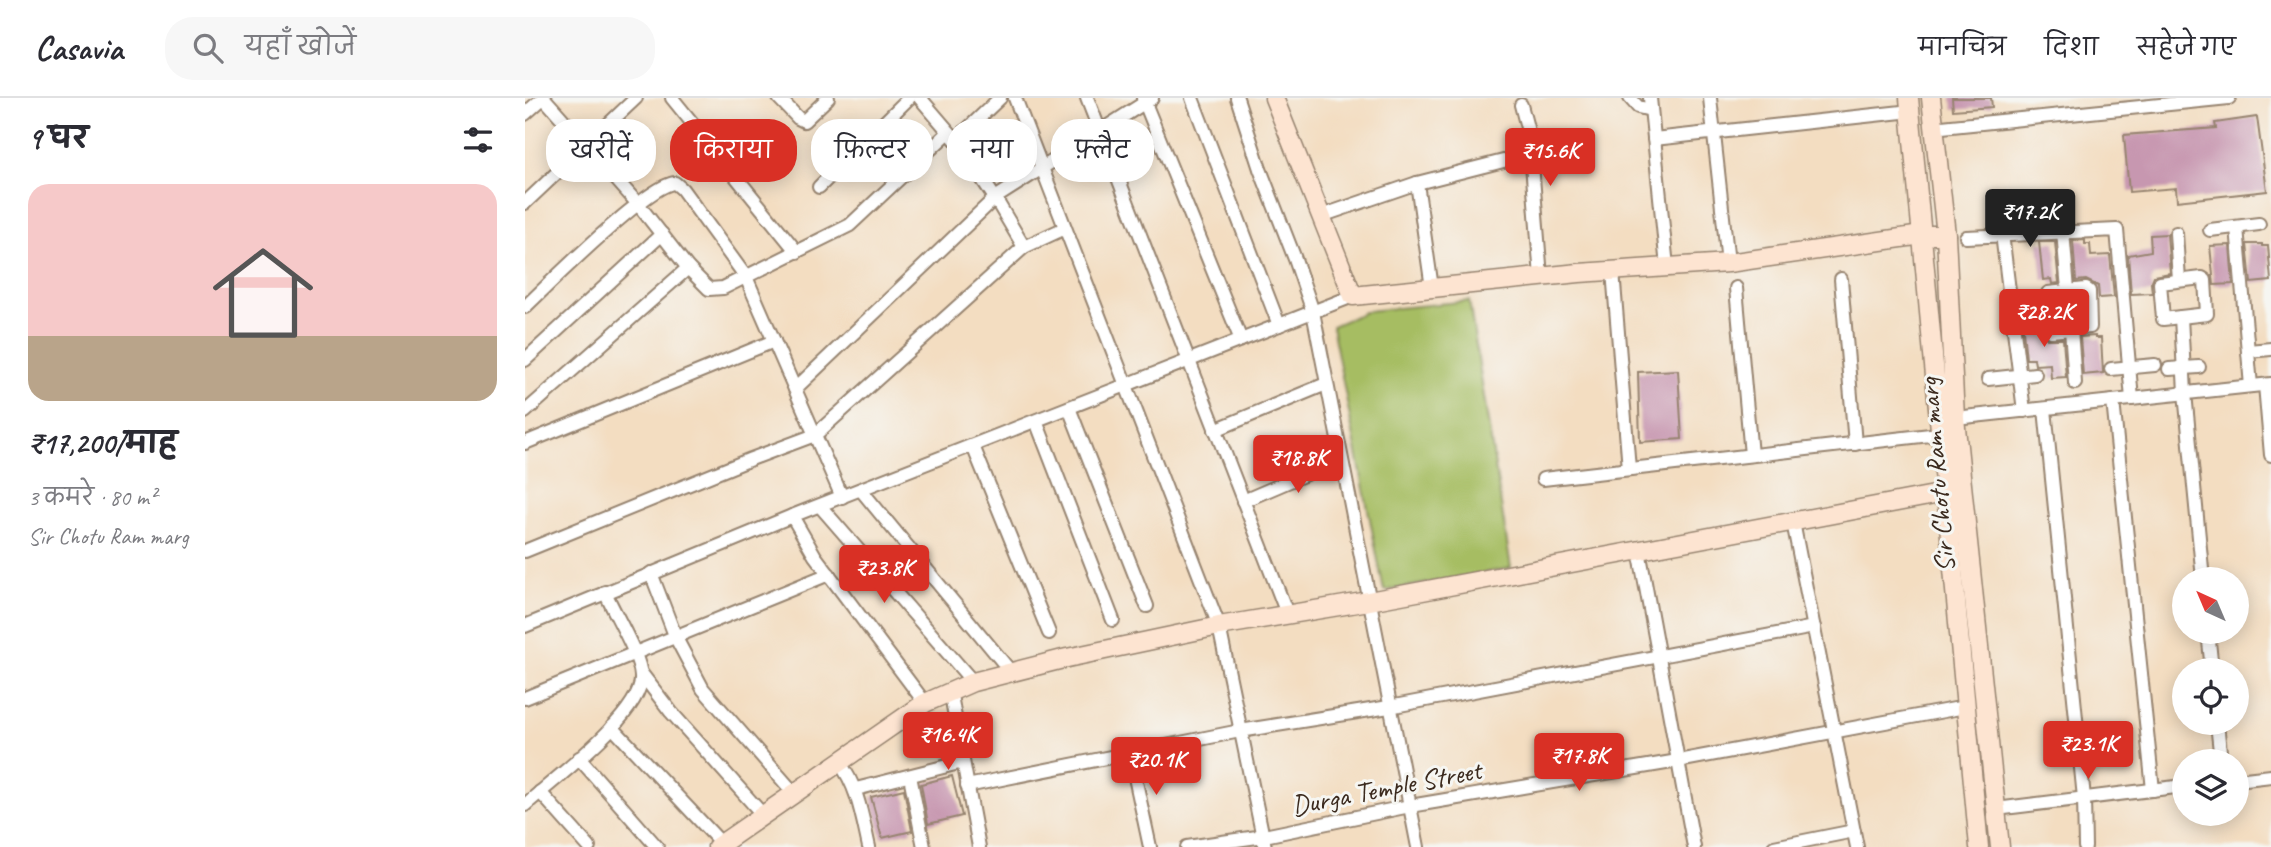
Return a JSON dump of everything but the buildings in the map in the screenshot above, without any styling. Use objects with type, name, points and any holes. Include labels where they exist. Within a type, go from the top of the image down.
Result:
[{"type":"street","points":[[525,114],[543,98],[561,119]]},
{"type":"street","points":[[614,119],[636,98]]},
{"type":"street","points":[[672,98],[797,252]]},
{"type":"street","points":[[779,98],[804,121],[828,98]]},
{"type":"street","points":[[818,187],[909,98]]},
{"type":"street","points":[[920,98],[947,130]]},
{"type":"street","points":[[973,119],[1000,98]]},
{"type":"street","points":[[1014,98],[1219,626],[1264,842]]},
{"type":"street","points":[[1087,98],[1095,119]]},
{"type":"street","points":[[1192,98],[1279,325]]},
{"type":"street","points":[[1237,98],[1259,169],[1295,258],[1313,312],[1418,847]]},
{"type":"street","points":[[1275,98],[1353,296]]},
{"type":"street","points":[[1630,98],[1638,107],[1651,104],[1667,267]]},
{"type":"street","points":[[1710,98],[1728,262]]},
{"type":"street","name":"Sir Chotu Ram marg","points":[[1931,98],[1932,128],[1946,235],[1955,418],[2000,847]]},
{"type":"street","points":[[1932,128],[2113,104],[2229,98]]},
{"type":"street","points":[[1116,119],[1146,100],[1241,340]]},
{"type":"street","points":[[1521,105],[1530,139],[1541,277]]},
{"type":"street","points":[[1654,139],[1910,105]]},
{"type":"street","name":"Sir Chotu Ram marg","points":[[1910,105],[1979,847]]},
{"type":"street","points":[[618,182],[688,268],[709,289],[723,288],[851,225],[947,140]]},
{"type":"street","points":[[1321,216],[1417,183],[1531,154]]},
{"type":"street","points":[[795,389],[995,198],[1051,161]]},
{"type":"street","points":[[525,202],[546,182]]},
{"type":"street","points":[[984,182],[1024,247]]},
{"type":"street","points":[[1119,182],[1288,616]]},
{"type":"street","points":[[525,307],[638,204],[661,187],[675,183],[682,188],[746,277],[842,497]]},
{"type":"street","points":[[1417,183],[1431,288]]},
{"type":"street","points":[[2210,230],[2259,224]]},
{"type":"street","points":[[2237,227],[2248,351],[2262,385],[2271,456]]},
{"type":"street","points":[[525,551],[815,435],[1024,247],[1065,228]]},
{"type":"street","points":[[1966,236],[2116,229],[2119,232],[2132,399]]},
{"type":"street","points":[[2063,231],[2068,290]]},
{"type":"street","points":[[2176,233],[2179,280]]},
{"type":"street","points":[[525,360],[662,234]]},
{"type":"street","points":[[2002,234],[2024,411]]},
{"type":"street","points":[[525,626],[792,516],[1353,296],[1728,262],[1922,235],[1946,235]]},
{"type":"street","points":[[525,412],[688,268]]},
{"type":"street","points":[[1613,271],[1629,469]]},
{"type":"street","points":[[1842,279],[1855,444]]},
{"type":"street","points":[[2204,279],[2207,313],[2162,318],[2159,285],[2161,282],[2179,280],[2204,279]]},
{"type":"street","points":[[1736,288],[1751,455]]},
{"type":"street","points":[[2086,289],[2089,291],[2092,323],[2090,327],[2071,329],[2052,332],[2049,329],[2048,293],[2086,289]]},
{"type":"street","points":[[2181,317],[2185,393],[2202,567]]},
{"type":"street","points":[[2071,329],[2075,383]]},
{"type":"street","points":[[525,443],[774,341]]},
{"type":"street","points":[[2248,351],[2271,349]]},
{"type":"street","points":[[2111,369],[2155,365]]},
{"type":"street","points":[[2169,369],[2199,367]]},
{"type":"street","points":[[1988,379],[2035,374]]},
{"type":"street","points":[[1215,430],[1326,384]]},
{"type":"street","points":[[1955,418],[2262,385]]},
{"type":"street","points":[[2113,401],[2153,790]]},
{"type":"street","points":[[1069,408],[1147,606]]},
{"type":"street","points":[[2045,409],[2084,798],[2085,847]]},
{"type":"street","points":[[1036,421],[1114,620]]},
{"type":"street","points":[[1543,479],[1939,434]]},
{"type":"street","points":[[972,446],[1049,633]]},
{"type":"street","points":[[1243,501],[1341,459]]},
{"type":"street","points":[[860,490],[1011,672]]},
{"type":"street","points":[[612,727],[720,845],[925,703],[972,682],[1219,626],[1288,616],[1945,493]]},
{"type":"street","points":[[820,506],[972,682]]},
{"type":"street","points":[[792,516],[829,574],[925,703]]},
{"type":"street","points":[[1793,522],[1857,847]]},
{"type":"street","points":[[1639,550],[1694,847]]},
{"type":"street","points":[[650,573],[675,638],[703,688],[794,793]]},
{"type":"street","points":[[525,698],[829,574]]},
{"type":"street","points":[[605,592],[641,673],[671,712],[763,815]]},
{"type":"street","points":[[967,786],[1240,731],[1389,707],[1814,627]]},
{"type":"street","points":[[525,805],[629,709],[641,688],[641,673]]},
{"type":"street","points":[[950,690],[978,847]]},
{"type":"street","name":"Durga Temple Street","points":[[1187,847],[1264,842],[1410,806],[1678,761],[1965,707]]},
{"type":"street","points":[[1131,754],[1150,847]]},
{"type":"street","points":[[579,758],[657,847]]},
{"type":"street","points":[[839,762],[856,789],[869,847]]},
{"type":"street","points":[[856,789],[963,762]]},
{"type":"street","points":[[910,776],[924,847]]},
{"type":"street","points":[[2249,779],[2271,776]]},
{"type":"street","points":[[1996,809],[2172,788]]},
{"type":"street","points":[[540,792],[589,847]]},
{"type":"street","points":[[1774,847],[1854,831]]},
{"type":"green space","points":[[1469,301],[1511,568],[1384,591],[1332,326],[1367,311]]}]
